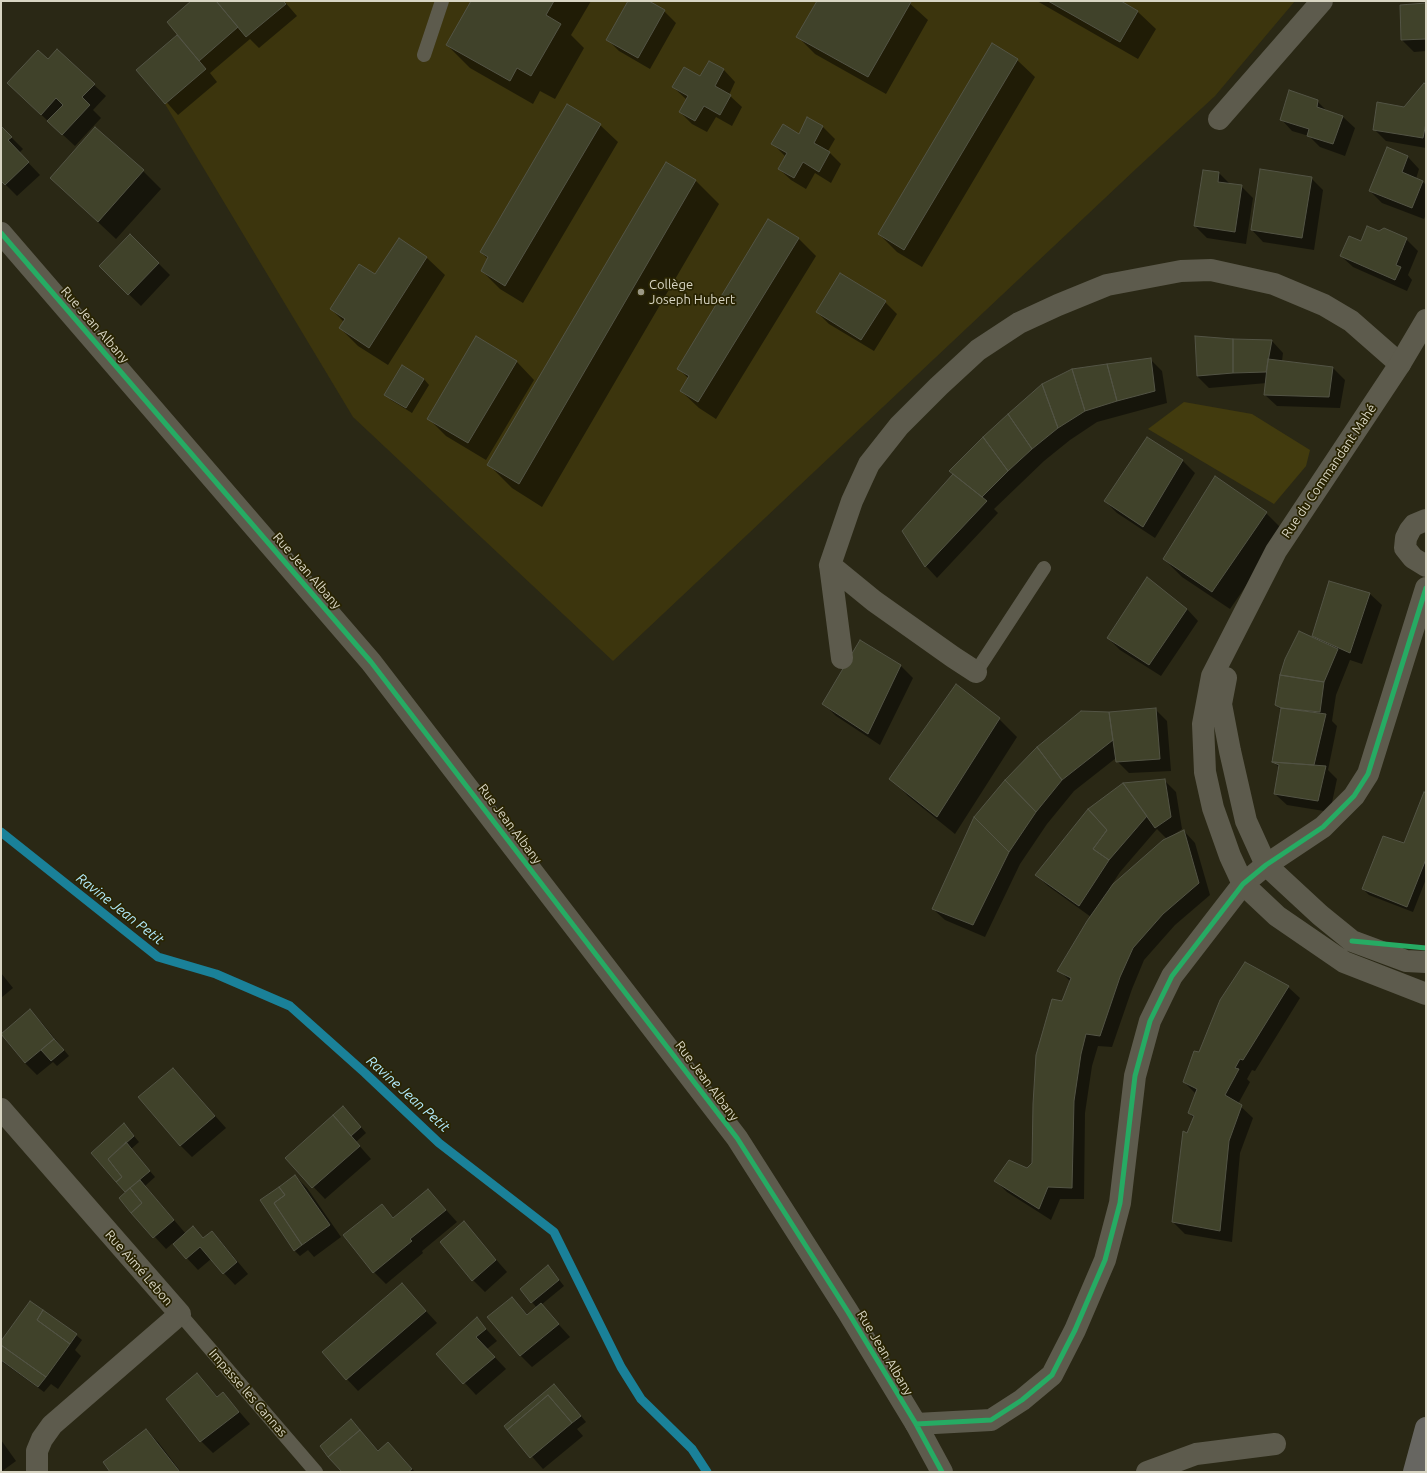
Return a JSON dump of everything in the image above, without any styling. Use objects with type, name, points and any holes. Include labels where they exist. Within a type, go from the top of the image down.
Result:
[{"type":"main road","points":[[1414,1472],[1426,1428]]},
{"type":"street","points":[[1219,118],[1322,1]]},
{"type":"street","name":"Rue Jean Albany","points":[[1,233],[366,656],[736,1138],[848,1312],[916,1424],[942,1472]]},
{"type":"street","points":[[842,658],[830,565],[852,501],[869,464],[899,426],[939,386],[978,350],[1019,323],[1058,305],[1107,286],[1181,271],[1212,270],[1274,284],[1324,305],[1352,321],[1400,364]]},
{"type":"street","name":"Rue du Commandant Mahé","points":[[1426,320],[1400,364],[1276,551],[1212,676],[1203,724],[1205,772],[1214,808],[1230,856],[1243,884],[1277,916],[1344,962],[1426,994]]},
{"type":"street","points":[[1426,520],[1414,525],[1410,530],[1406,538],[1405,548],[1413,558],[1426,566]]},
{"type":"street","points":[[830,565],[874,601],[952,657],[976,672]]},
{"type":"street","points":[[916,1424],[992,1420],[1022,1400],[1052,1375],[1075,1330],[1105,1260],[1120,1203],[1135,1076],[1150,1021],[1172,976],[1243,884],[1266,865],[1323,827],[1354,796],[1368,774],[1426,588]]},
{"type":"street","name":"Rue du Commandant Mahé","points":[[1238,626],[1220,704],[1246,821],[1266,865],[1320,915],[1352,941],[1406,961],[1426,962]]},
{"type":"street","name":"Rue Aimé Lebon","points":[[1,1109],[180,1314],[52,1425],[42,1439],[37,1451],[37,1472]]},
{"type":"street","points":[[1148,1472],[1196,1454],[1275,1444]]},
{"type":"lane","points":[[424,55],[442,1]]},
{"type":"lane","points":[[976,672],[1044,568]]},
{"type":"lane","name":"Impasse les Cannas","points":[[180,1314],[316,1472]]},
{"type":"shaded area","name":"Collège Joseph Hubert","points":[[191,1],[1295,1],[1215,96],[613,661],[353,417],[165,104],[177,35],[167,22]]},
{"type":"shaded area","points":[[1184,402],[1252,414],[1310,450],[1306,466],[1274,504],[1148,429]]},
{"type":"building","points":[[191,1],[216,1],[238,27],[199,61],[167,22]]},
{"type":"building","points":[[283,1],[286,4],[246,37],[217,2]]},
{"type":"building","points":[[471,1],[554,1],[546,15],[561,24],[531,76],[517,68],[510,81],[446,45]]},
{"type":"building","points":[[628,1],[649,1],[665,10],[638,58],[606,40]]},
{"type":"building","points":[[817,1],[911,2],[868,77],[796,37]]},
{"type":"building","points":[[1048,1],[1121,1],[1138,11],[1120,42]]},
{"type":"building","points":[[1426,3],[1426,39],[1401,40],[1400,5]]},
{"type":"building","points":[[177,35],[206,69],[165,104],[136,70]]},
{"type":"building","points":[[992,43],[1018,59],[904,250],[878,234]]},
{"type":"building","points":[[57,49],[95,84],[82,97],[90,105],[62,135],[47,121],[63,105],[56,98],[41,115],[7,83],[38,50],[48,59]]},
{"type":"building","points":[[709,61],[724,69],[715,86],[731,95],[720,115],[704,106],[695,121],[679,112],[688,96],[672,87],[684,67],[700,76]]},
{"type":"building","points":[[1424,83],[1426,85],[1426,123],[1423,138],[1373,130],[1377,102],[1404,107]]},
{"type":"building","points":[[1289,90],[1318,100],[1317,107],[1343,116],[1333,144],[1307,136],[1309,129],[1280,120]]},
{"type":"building","points":[[567,104],[601,124],[505,286],[481,271],[488,257],[480,252]]},
{"type":"building","points":[[807,117],[823,126],[814,143],[830,152],[819,172],[803,162],[794,178],[778,169],[787,153],[771,144],[783,124],[799,134]]},
{"type":"building","points":[[1,126],[12,137],[8,140],[29,162],[5,185],[1,181]]},
{"type":"building","points":[[95,127],[144,170],[98,222],[50,178]]},
{"type":"building","points":[[1387,147],[1408,156],[1402,172],[1423,181],[1412,208],[1369,191]]},
{"type":"building","points":[[666,162],[696,180],[519,484],[487,465]]},
{"type":"building","points":[[1260,169],[1312,177],[1302,238],[1251,230]]},
{"type":"building","points":[[1203,170],[1219,172],[1218,182],[1242,185],[1235,232],[1194,226]]},
{"type":"building","points":[[768,219],[799,238],[698,402],[680,391],[689,376],[677,369]]},
{"type":"building","points":[[1367,226],[1379,231],[1384,228],[1407,238],[1396,265],[1401,267],[1395,280],[1340,256],[1349,236],[1361,241]]},
{"type":"building","points":[[130,234],[159,263],[128,295],[99,266]]},
{"type":"building","points":[[399,238],[427,257],[369,348],[339,328],[345,319],[330,309],[359,264],[375,274]]},
{"type":"building","points":[[840,273],[886,301],[861,340],[816,312]]},
{"type":"building","points":[[476,336],[517,361],[468,443],[427,419]]},
{"type":"building","points":[[1195,336],[1233,339],[1233,373],[1197,376]]},
{"type":"building","points":[[1233,339],[1272,340],[1266,372],[1233,373]]},
{"type":"building","points":[[1151,358],[1155,391],[1117,401],[1107,364]]},
{"type":"building","points":[[1268,359],[1333,367],[1329,397],[1264,395]]},
{"type":"building","points":[[1107,364],[1117,401],[1085,411],[1072,369]]},
{"type":"building","points":[[402,365],[424,379],[406,408],[384,395]]},
{"type":"building","points":[[1072,369],[1085,411],[1058,428],[1042,384]]},
{"type":"building","points":[[1042,384],[1058,428],[1032,449],[1008,414]]},
{"type":"building","points":[[1008,414],[1032,449],[1008,471],[983,437]]},
{"type":"building","points":[[983,437],[1008,471],[982,497],[949,471]]},
{"type":"building","points":[[1147,437],[1183,460],[1143,527],[1104,501]]},
{"type":"building","points":[[953,474],[987,501],[925,567],[902,531]]},
{"type":"building","points":[[1215,476],[1267,512],[1212,592],[1163,559]]},
{"type":"building","points":[[1147,577],[1187,609],[1149,665],[1107,638]]},
{"type":"building","points":[[1329,581],[1370,593],[1350,653],[1312,636]]},
{"type":"building","points":[[1299,631],[1338,649],[1324,682],[1280,675],[1285,659]]},
{"type":"building","points":[[860,640],[901,665],[868,734],[822,704]]},
{"type":"building","points":[[1280,675],[1324,682],[1320,712],[1281,708],[1275,705]]},
{"type":"building","points":[[956,684],[1000,718],[937,817],[889,779]]},
{"type":"building","points":[[1156,708],[1160,759],[1116,762],[1109,712]]},
{"type":"building","points":[[1281,708],[1326,714],[1314,765],[1272,762]]},
{"type":"building","points":[[1081,711],[1109,712],[1113,740],[1062,780],[1037,747]]},
{"type":"building","points":[[1037,747],[1062,780],[1036,812],[1005,780]]},
{"type":"building","points":[[1272,762],[1326,766],[1318,801],[1274,794],[1279,765]]},
{"type":"building","points":[[1165,779],[1171,817],[1155,828],[1123,783]]},
{"type":"building","points":[[1005,780],[1036,812],[1009,852],[974,817]]},
{"type":"building","points":[[1123,783],[1147,816],[1109,860],[1093,849],[1107,830],[1088,809]]},
{"type":"building","points":[[1424,792],[1426,793],[1426,859],[1407,907],[1362,889],[1383,836],[1404,843]]},
{"type":"building","points":[[1088,809],[1107,830],[1093,849],[1109,860],[1079,906],[1035,875]]},
{"type":"building","points":[[974,817],[1009,852],[973,925],[932,909]]},
{"type":"building","points":[[1184,830],[1199,883],[1163,914],[1133,948],[1120,977],[1100,1036],[1086,1034],[1081,1054],[1074,1101],[1072,1188],[1048,1187],[1039,1209],[994,1181],[1009,1160],[1027,1168],[1032,1163],[1036,1055],[1052,999],[1062,1001],[1071,978],[1057,971],[1087,921],[1113,884],[1163,840]]},
{"type":"building","points":[[1245,962],[1289,986],[1243,1060],[1240,1059],[1235,1068],[1239,1069],[1225,1095],[1242,1105],[1229,1141],[1220,1231],[1172,1222],[1183,1131],[1187,1133],[1194,1116],[1188,1113],[1197,1089],[1183,1082],[1194,1051],[1199,1052],[1220,1000]]},
{"type":"building","points":[[30,1009],[54,1039],[25,1063],[1,1034]]},
{"type":"building","points":[[54,1039],[64,1050],[51,1061],[41,1050]]},
{"type":"building","points":[[173,1068],[215,1116],[180,1146],[138,1097]]},
{"type":"building","points":[[343,1106],[361,1127],[351,1136],[333,1115]]},
{"type":"building","points":[[333,1115],[360,1146],[312,1188],[285,1158]]},
{"type":"building","points":[[124,1123],[134,1136],[108,1159],[122,1177],[116,1182],[91,1153]]},
{"type":"building","points":[[126,1142],[150,1171],[125,1192],[116,1182],[122,1177],[108,1159]]},
{"type":"building","points":[[295,1175],[330,1225],[302,1245],[274,1203],[285,1195],[279,1187]]},
{"type":"building","points":[[140,1180],[174,1220],[153,1238],[131,1213],[142,1203],[130,1188]]},
{"type":"building","points":[[279,1187],[285,1195],[274,1203],[302,1245],[294,1251],[260,1200]]},
{"type":"building","points":[[130,1188],[142,1203],[131,1213],[119,1198]]},
{"type":"building","points":[[428,1189],[446,1210],[410,1239],[412,1241],[373,1273],[343,1235],[382,1204],[393,1218]]},
{"type":"building","points":[[464,1221],[496,1260],[472,1281],[440,1242]]},
{"type":"building","points":[[193,1226],[203,1238],[212,1231],[237,1262],[223,1274],[200,1247],[186,1259],[173,1244]]},
{"type":"building","points":[[548,1265],[559,1280],[531,1303],[520,1289]]},
{"type":"building","points":[[402,1283],[426,1311],[346,1380],[322,1352]]},
{"type":"building","points":[[512,1297],[527,1315],[541,1303],[559,1324],[520,1356],[487,1317]]},
{"type":"building","points":[[30,1301],[43,1310],[37,1320],[70,1344],[46,1377],[1,1345],[1,1341]]},
{"type":"building","points":[[43,1310],[77,1334],[70,1344],[37,1320]]},
{"type":"building","points":[[477,1317],[486,1329],[476,1337],[495,1357],[463,1384],[436,1354]]},
{"type":"building","points":[[1,1345],[46,1377],[38,1387],[1,1360]]},
{"type":"building","points":[[197,1373],[217,1397],[223,1392],[239,1412],[200,1442],[166,1399]]},
{"type":"building","points":[[554,1384],[581,1416],[572,1423],[548,1395],[507,1430],[504,1426]]},
{"type":"building","points":[[548,1395],[572,1423],[530,1458],[507,1430]]},
{"type":"building","points":[[351,1419],[360,1430],[328,1457],[320,1446]]},
{"type":"building","points":[[146,1429],[180,1472],[110,1472],[103,1462]]},
{"type":"building","points":[[360,1430],[378,1451],[388,1442],[412,1469],[408,1472],[342,1472],[328,1457]]},
{"type":"waterway","name":"Ravine Jean Petit","points":[[1,832],[158,957],[216,974],[290,1006],[365,1073],[439,1143],[554,1232],[621,1367],[641,1399],[692,1449],[707,1472]]},
{"type":"cycle path","points":[[1,233],[371,662],[737,1138],[848,1312],[916,1424],[942,1472]]},
{"type":"cycle path","points":[[916,1424],[991,1420],[1022,1400],[1052,1375],[1075,1330],[1105,1260],[1120,1203],[1135,1076],[1150,1021],[1172,976],[1243,884],[1266,865],[1323,827],[1354,796],[1368,774],[1426,588]]},
{"type":"cycle path","points":[[1352,941],[1426,948]]},
{"type":"place","name":"Collège Joseph Hubert","points":[[641,292]]}]
